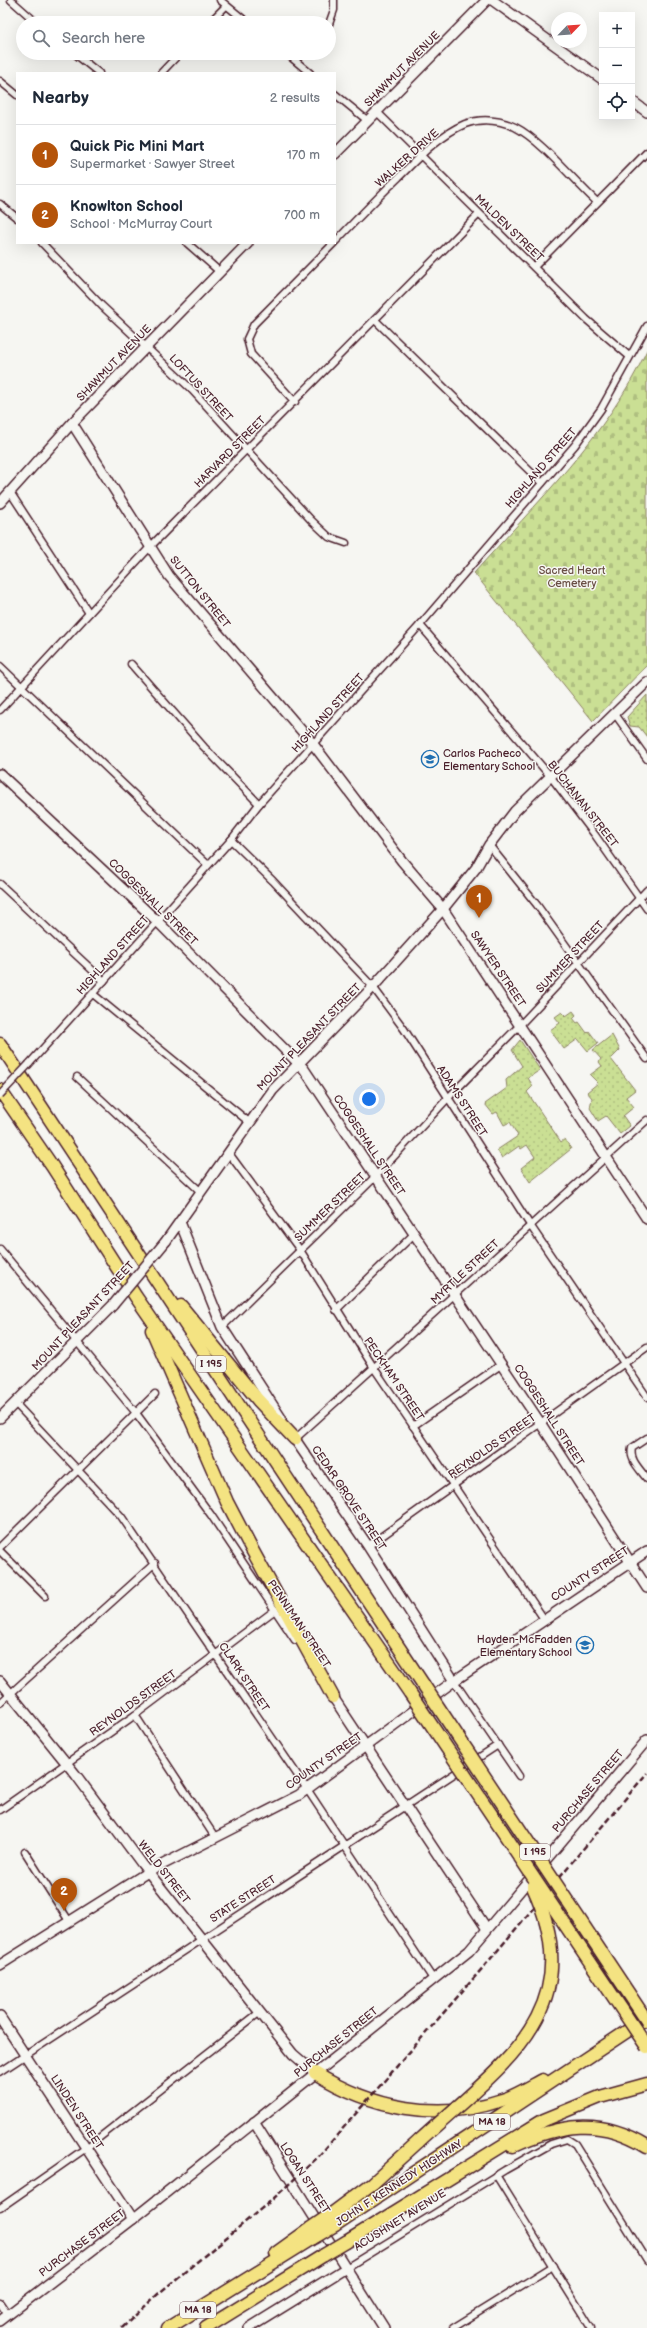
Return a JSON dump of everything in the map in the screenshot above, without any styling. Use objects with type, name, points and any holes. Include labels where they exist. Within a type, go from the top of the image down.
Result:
[{"type":"highway","name":"I 195","points":[[0,1044],[154,1275],[257,1436],[647,2020]]},
{"type":"highway","name":"I 195","points":[[0,1090],[67,1189],[136,1297],[410,1692],[647,2047]]},
{"type":"highway","points":[[154,1275],[248,1388],[295,1438]]},
{"type":"highway","points":[[136,1297],[174,1377],[227,1502],[333,1697]]},
{"type":"highway","points":[[333,2220],[518,2048],[535,2025],[546,1998],[552,1963],[549,1929],[537,1895],[505,1835]]},
{"type":"highway","name":"JOHN F. KENNEDY HIGHWAY","points":[[168,2328],[229,2291],[311,2234],[647,2020]]},
{"type":"highway","points":[[315,2073],[348,2090],[385,2103],[421,2111],[446,2111],[486,2105],[508,2098],[595,2053]]},
{"type":"highway","name":"JOHN F. KENNEDY HIGHWAY","points":[[206,2328],[518,2134],[558,2113],[600,2097],[647,2084]]},
{"type":"highway","points":[[467,2166],[540,2134],[573,2126],[610,2131],[647,2146]]},
{"type":"main road","name":"SHAWMUT AVENUE","points":[[336,153],[487,0]]},
{"type":"main road","points":[[492,0],[599,77]]},
{"type":"main road","points":[[635,103],[647,112]]},
{"type":"main road","name":"SHAWMUT AVENUE","points":[[0,503],[72,422],[247,244]]},
{"type":"main road","name":"SUTTON STREET","points":[[72,422],[169,576],[313,744]]},
{"type":"main road","name":"MOUNT PLEASANT STREET","points":[[0,1418],[113,1304],[166,1241],[273,1090],[373,987],[443,909],[476,868],[489,845],[515,811],[647,682]]},
{"type":"main road","name":"SAWYER STREET","points":[[313,744],[402,861],[443,909],[647,1218]]},
{"type":"main road","name":"COGGESHALL STREET","points":[[0,774],[157,922],[298,1063],[502,1364],[647,1588]]},
{"type":"main road","name":"CEDAR GROVE STREET","points":[[180,1222],[222,1327],[368,1546],[454,1681]]},
{"type":"main road","name":"COUNTY STREET","points":[[0,1965],[148,1872],[215,1837],[282,1805],[366,1747],[454,1681],[647,1551]]},
{"type":"main road","name":"WELD STREET","points":[[0,1681],[66,1763],[148,1872],[293,2054],[315,2073]]},
{"type":"main road","name":"PENNIMAN STREET","points":[[333,1697],[488,1929]]},
{"type":"main road","name":"PURCHASE STREET","points":[[0,2321],[133,2219],[469,1950],[647,1740]]},
{"type":"main road","name":"LINDEN STREET","points":[[0,2017],[133,2219]]},
{"type":"main road","name":"LOGAN STREET","points":[[254,2122],[384,2328]]},
{"type":"main road","name":"ACUSHNET AVENUE","points":[[249,2328],[346,2268]]},
{"type":"street","points":[[11,0],[29,16]]},
{"type":"street","points":[[220,0],[239,16]]},
{"type":"street","points":[[332,16],[334,10],[334,0]]},
{"type":"street","points":[[216,16],[226,6]]},
{"type":"street","points":[[82,60],[97,72]]},
{"type":"street","points":[[162,72],[173,60]]},
{"type":"street","points":[[295,60],[309,72]]},
{"type":"street","points":[[0,81],[16,94]]},
{"type":"street","points":[[336,95],[368,121]]},
{"type":"street","name":"MALDEN STREET","points":[[377,112],[586,319],[629,356]]},
{"type":"street","name":"WALKER DRIVE","points":[[336,240],[421,155],[440,139],[465,124],[481,120],[498,121],[514,127],[529,137],[597,202]]},
{"type":"street","points":[[534,266],[647,152]]},
{"type":"street","points":[[0,204],[16,217]]},
{"type":"street","name":"HARVARD STREET","points":[[0,710],[150,548],[479,214]]},
{"type":"street","name":"LOFTUS STREET","points":[[43,244],[102,306],[191,389],[246,451],[329,537],[346,542]]},
{"type":"street","points":[[188,244],[220,272]]},
{"type":"street","name":"WALKER DRIVE","points":[[295,402],[251,354],[247,344],[247,336],[260,317],[332,244]]},
{"type":"street","points":[[375,320],[542,483]]},
{"type":"street","name":"HIGHLAND STREET","points":[[0,1095],[231,840],[259,804],[420,625],[591,425],[647,326]]},
{"type":"street","points":[[10,492],[89,613]]},
{"type":"street","name":"BUCHANAN STREET","points":[[420,625],[551,777],[647,909]]},
{"type":"street","points":[[131,664],[204,747],[259,804]]},
{"type":"street","points":[[0,666],[208,865]]},
{"type":"street","points":[[615,714],[647,759]]},
{"type":"street","name":"ADAMS STREET","points":[[231,840],[273,881],[373,987],[404,1029],[530,1225],[647,1397]]},
{"type":"street","points":[[489,845],[537,904],[647,1059]]},
{"type":"street","points":[[0,884],[104,981]]},
{"type":"street","name":"SUMMER STREET","points":[[222,1327],[375,1177],[448,1098],[647,890]]},
{"type":"street","points":[[93,994],[249,1122]]},
{"type":"street","points":[[78,1077],[200,1191]]},
{"type":"street","name":"MYRTLE STREET","points":[[295,1438],[455,1295],[530,1225],[607,1158],[647,1120]]},
{"type":"street","name":"PECKHAM STREET","points":[[228,1152],[300,1250],[336,1310],[452,1486],[544,1619]]},
{"type":"street","points":[[336,1310],[414,1234]]},
{"type":"street","name":"PENNIMAN STREET","points":[[0,1249],[78,1341],[136,1413],[212,1515],[333,1697]]},
{"type":"street","name":"REYNOLDS STREET","points":[[368,1546],[647,1347]]},
{"type":"street","points":[[413,1426],[502,1364]]},
{"type":"street","points":[[0,1547],[155,1394]]},
{"type":"street","name":"CLARK STREET","points":[[15,1403],[121,1516],[217,1654],[433,1979]]},
{"type":"street","points":[[647,1438],[632,1448],[631,1454],[632,1460],[647,1479]]},
{"type":"street","points":[[0,1551],[44,1596]]},
{"type":"street","points":[[0,1702],[155,1563]]},
{"type":"street","name":"REYNOLDS STREET","points":[[0,1810],[135,1715],[276,1610]]},
{"type":"street","name":"CEDAR GROVE STREET","points":[[454,1681],[519,1776]]},
{"type":"street","points":[[135,1715],[215,1837]]},
{"type":"street","name":"STATE STREET","points":[[0,2072],[498,1745]]},
{"type":"street","points":[[25,1852],[69,1921]]},
{"type":"street","points":[[0,2208],[86,2148],[260,2012]]},
{"type":"street","name":"ACUSHNET AVENUE","points":[[346,2268],[496,2175],[551,2144],[567,2139],[575,2144],[647,2260]]},
{"type":"street","points":[[496,2175],[591,2328]]},
{"type":"street","points":[[453,2328],[553,2266]]},
{"type":"street","points":[[0,2303],[8,2315]]},
{"type":"green space","name":"Sacred Heart Cemetery","points":[[647,350],[647,665],[593,721],[474,573],[569,468],[591,440],[631,381]]},
{"type":"green space","points":[[647,695],[647,737],[639,727],[630,726],[627,717]]},
{"type":"green space","points":[[573,1011],[576,1015],[573,1018],[577,1023],[579,1022],[587,1033],[589,1031],[598,1043],[588,1051],[578,1039],[564,1049],[550,1030],[560,1023],[555,1017],[562,1012],[566,1016]]},
{"type":"green space","points":[[612,1035],[620,1050],[611,1059],[635,1090],[626,1097],[634,1107],[623,1116],[630,1126],[620,1134],[606,1116],[598,1121],[590,1108],[592,1098],[587,1092],[598,1083],[590,1075],[602,1066],[599,1062],[601,1059],[593,1050]]},
{"type":"green space","points":[[520,1040],[540,1070],[528,1078],[533,1086],[527,1092],[561,1142],[565,1139],[571,1149],[530,1182],[521,1168],[535,1157],[527,1145],[521,1149],[519,1146],[502,1158],[497,1150],[518,1136],[510,1122],[504,1125],[497,1112],[493,1114],[485,1104],[507,1088],[506,1080],[522,1066],[512,1050]]},
{"type":"railway","points":[[122,2328],[158,2294],[273,2199],[318,2157],[493,1956],[647,1773]]},
{"type":"place","name":"Carlos Pacheco Elementary School","points":[[430,759]]},
{"type":"place","name":"Quick Pic Mini Mart","points":[[479,918]]},
{"type":"place","name":"Hayden-McFadden Elementary School","points":[[585,1645]]},
{"type":"place","name":"Knowlton School","points":[[64,1911]]}]
